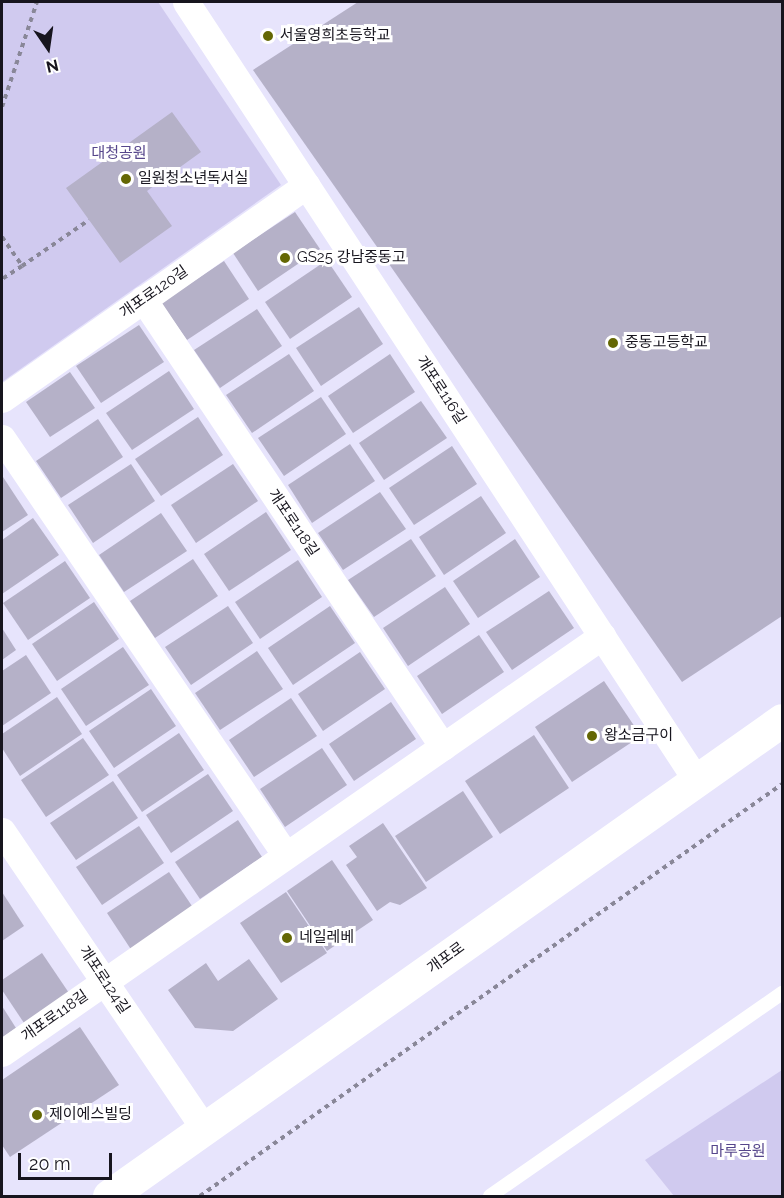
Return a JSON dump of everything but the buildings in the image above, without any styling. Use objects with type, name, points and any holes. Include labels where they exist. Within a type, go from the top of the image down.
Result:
[{"type":"street","name":"개포로116길","points":[[186,2],[695,778]]},
{"type":"street","name":"개포로120길","points":[[2,399],[306,185]]},
{"type":"street","name":"개포로118길","points":[[143,299],[443,747]]},
{"type":"street","points":[[2,438],[285,854]]},
{"type":"street","name":"개포로118길","points":[[2,1053],[285,854],[602,636]]},
{"type":"street","name":"개포로","points":[[109,1197],[695,778],[783,720]]},
{"type":"street","name":"개포로124길","points":[[2,831],[205,1130]]},
{"type":"lane","points":[[489,1197],[783,993]]},
{"type":"path","points":[[2,107],[37,2]]},
{"type":"path","points":[[2,279],[89,219]]},
{"type":"path","points":[[2,237],[22,266]]},
{"type":"path","points":[[200,1197],[783,784]]},
{"type":"green space","name":"대청공원","points":[[2,2],[158,2],[281,185],[2,382]]},
{"type":"green space","name":"마루공원","points":[[782,1070],[782,1196],[674,1196],[645,1160]]},
{"type":"place","name":"서울영희초등학교","points":[[268,36]]},
{"type":"place","name":"일원청소년독서실","points":[[126,179]]},
{"type":"place","name":"GS25 강남중동고","points":[[285,258]]},
{"type":"place","name":"중동고등학교","points":[[613,343]]},
{"type":"place","name":"왕소금구이","points":[[592,736]]},
{"type":"place","name":"네일레베","points":[[287,938]]},
{"type":"place","name":"제이에스빌딩","points":[[37,1115]]}]
